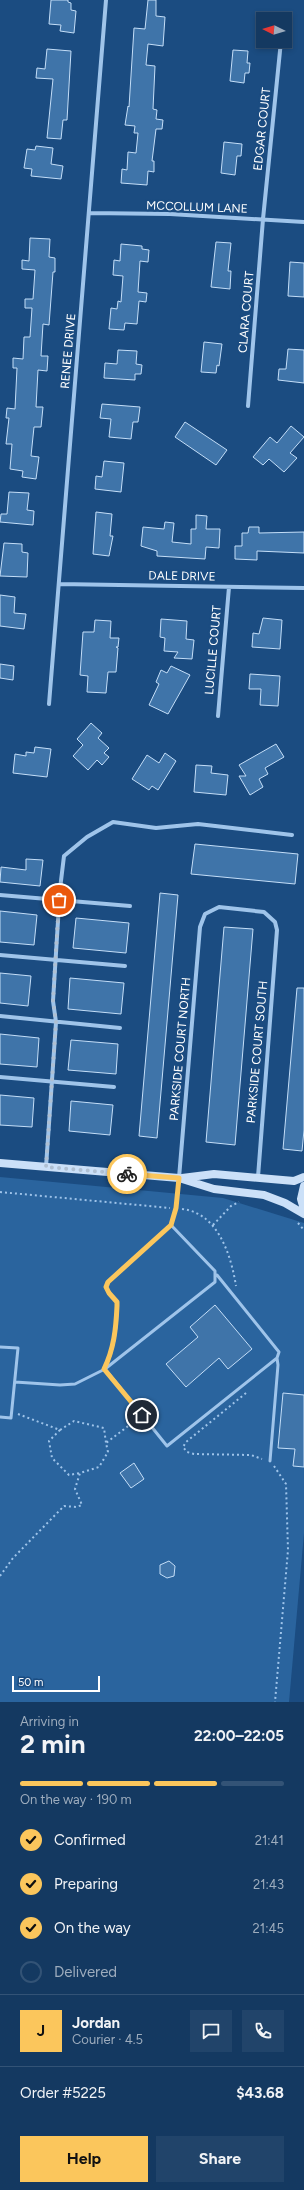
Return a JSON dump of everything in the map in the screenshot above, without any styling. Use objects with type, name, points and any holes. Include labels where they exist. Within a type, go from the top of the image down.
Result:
[{"type":"main road","points":[[0,1163],[179,1178],[214,1174],[258,1176],[294,1181],[304,1177]]},
{"type":"main road","points":[[179,1178],[214,1189],[264,1195],[285,1203],[304,1214]]},
{"type":"main road","points":[[304,1186],[302,1199],[304,1209]]},
{"type":"street","name":"RENEE DRIVE","points":[[49,704],[106,0]]},
{"type":"street","name":"EDGAR COURT","points":[[263,219],[280,48]]},
{"type":"street","name":"MCCOLLUM LANE","points":[[89,213],[170,214],[304,222]]},
{"type":"street","name":"CLARA COURT","points":[[248,406],[263,219]]},
{"type":"street","name":"DALE DRIVE","points":[[59,584],[304,588]]},
{"type":"street","name":"LUCILLE COURT","points":[[218,716],[229,587]]},
{"type":"street","points":[[46,1167],[56,1022],[53,1001],[59,900],[64,856],[87,837],[114,822],[156,828],[198,824],[292,835]]},
{"type":"street","points":[[0,895],[130,906]]},
{"type":"street","name":"PARKSIDE COURT NORTH","points":[[179,1178],[201,921],[205,914],[219,907],[258,910],[270,916],[277,930]]},
{"type":"street","name":"PARKSIDE COURT SOUTH","points":[[258,1176],[277,930]]},
{"type":"street","points":[[0,956],[125,966]]},
{"type":"street","points":[[0,1016],[120,1028]]},
{"type":"street","points":[[0,1077],[114,1087]]},
{"type":"lane","points":[[104,1369],[110,1358],[117,1321],[117,1302],[106,1287],[108,1282],[171,1225],[176,1208],[179,1178]]},
{"type":"lane","points":[[171,1225],[216,1274],[278,1349],[270,1461]]},
{"type":"lane","points":[[15,1382],[60,1385],[75,1384],[104,1369],[215,1282],[216,1274]]},
{"type":"lane","points":[[0,1347],[18,1348],[11,1418],[0,1417]]},
{"type":"lane","points":[[104,1369],[167,1446],[277,1358]]},
{"type":"path","points":[[0,1192],[192,1210],[204,1216],[212,1225],[233,1268],[236,1286],[241,1292]]},
{"type":"path","points":[[212,1225],[231,1206],[243,1202]]},
{"type":"path","points":[[294,1218],[304,1230]]},
{"type":"path","points":[[248,1392],[186,1442],[183,1447],[187,1452],[194,1454],[251,1455],[270,1461],[286,1484],[288,1543],[275,1702]]},
{"type":"path","points":[[12,1412],[60,1430]]},
{"type":"path","points":[[106,1443],[142,1415]]},
{"type":"path","points":[[74,1421],[104,1428],[108,1452],[99,1467],[80,1474],[69,1475],[52,1458],[49,1441],[60,1430],[74,1421]]},
{"type":"path","points":[[0,1576],[12,1558],[64,1506],[76,1508],[82,1505],[74,1489],[80,1474]]},
{"type":"shaded area","points":[[0,1177],[223,1198],[304,1223],[304,1533],[289,1702],[0,1702]]},
{"type":"building","points":[[51,0],[68,0],[68,2],[71,3],[71,10],[76,11],[74,33],[60,31],[61,25],[49,24]]},
{"type":"building","points":[[148,0],[156,0],[156,16],[165,17],[163,46],[148,44],[146,65],[155,66],[153,109],[157,110],[156,119],[163,120],[162,129],[156,129],[152,161],[154,161],[154,172],[148,171],[147,185],[121,183],[122,169],[127,170],[128,152],[136,153],[138,133],[134,133],[135,126],[125,125],[128,106],[129,107],[134,28],[145,29]]},
{"type":"building","points":[[47,49],[71,51],[67,120],[63,120],[61,139],[47,138],[53,79],[36,78],[37,68],[45,69]]},
{"type":"building","points":[[233,50],[248,51],[247,63],[250,63],[249,73],[245,73],[244,83],[230,81]]},
{"type":"building","points":[[224,142],[242,144],[241,156],[237,156],[235,175],[221,173]]},
{"type":"building","points":[[36,146],[53,148],[51,164],[63,166],[61,179],[31,176],[32,169],[24,168],[27,149],[35,150]]},
{"type":"building","points":[[30,238],[50,239],[49,257],[55,258],[55,272],[53,272],[49,325],[43,324],[41,356],[48,356],[47,371],[38,370],[36,407],[43,407],[41,427],[34,427],[31,456],[39,457],[36,479],[22,477],[23,471],[10,469],[12,444],[6,444],[9,418],[6,418],[7,408],[15,409],[17,368],[13,368],[13,358],[23,359],[24,337],[30,337],[32,308],[25,308],[25,299],[33,299],[35,270],[22,269],[22,260],[29,261]]},
{"type":"building","points":[[216,242],[231,243],[228,271],[231,271],[230,289],[211,287]]},
{"type":"building","points":[[121,244],[142,246],[142,249],[149,250],[148,262],[140,261],[138,292],[147,293],[146,302],[139,301],[137,324],[125,323],[124,330],[109,329],[111,308],[117,309],[118,301],[121,302],[123,276],[113,275],[114,260],[120,261]]},
{"type":"building","points":[[290,262],[304,263],[304,297],[288,296]]},
{"type":"building","points":[[204,342],[222,344],[219,366],[217,365],[216,373],[201,372]]},
{"type":"building","points":[[288,349],[304,350],[304,383],[278,380],[279,369],[286,369]]},
{"type":"building","points":[[118,350],[137,351],[136,364],[142,365],[141,374],[135,374],[135,380],[104,378],[105,363],[117,364]]},
{"type":"building","points":[[102,404],[140,407],[138,422],[133,422],[131,439],[109,437],[111,419],[100,418]]},
{"type":"building","points":[[185,422],[227,450],[216,465],[175,437]]},
{"type":"building","points":[[291,426],[304,437],[290,453],[297,458],[284,472],[269,459],[263,465],[253,457],[270,437],[277,443]]},
{"type":"building","points":[[104,461],[124,463],[121,492],[95,489],[96,476],[102,477]]},
{"type":"building","points":[[9,492],[29,493],[27,510],[34,511],[33,525],[0,522],[1,514],[7,514]]},
{"type":"building","points":[[96,512],[112,514],[110,536],[113,536],[109,556],[93,554]]},
{"type":"building","points":[[196,515],[207,516],[206,529],[220,529],[219,548],[206,547],[205,559],[157,556],[157,551],[141,546],[143,527],[164,529],[165,522],[174,523],[172,542],[191,544],[191,529],[196,529]]},
{"type":"building","points":[[249,527],[259,527],[259,533],[304,532],[304,553],[257,551],[257,560],[235,559],[235,546],[242,546],[242,533],[248,533]]},
{"type":"building","points":[[4,543],[22,544],[22,552],[28,553],[27,577],[0,576]]},
{"type":"building","points":[[0,595],[15,597],[14,613],[26,614],[24,629],[0,626]]},
{"type":"building","points":[[263,618],[282,620],[280,649],[252,647],[253,633],[259,634]]},
{"type":"building","points":[[161,619],[187,621],[186,639],[194,640],[192,659],[174,658],[178,652],[164,651],[165,638],[160,637]]},
{"type":"building","points":[[95,620],[111,621],[110,638],[119,638],[118,647],[116,647],[118,648],[116,672],[108,672],[106,693],[87,692],[88,676],[80,675],[83,632],[94,632]]},
{"type":"building","points":[[0,664],[14,666],[13,680],[0,678]]},
{"type":"building","points":[[171,666],[190,675],[168,714],[149,705],[159,684],[156,682],[161,670],[167,673]]},
{"type":"building","points":[[250,674],[280,676],[278,706],[260,705],[261,689],[249,689]]},
{"type":"building","points":[[91,723],[102,733],[98,738],[109,748],[104,753],[109,757],[102,765],[97,760],[88,770],[73,756],[83,745],[77,739]]},
{"type":"building","points":[[276,744],[284,757],[265,768],[268,774],[259,779],[263,787],[250,795],[239,776],[246,776],[239,765]]},
{"type":"building","points":[[35,747],[51,749],[47,777],[13,773],[15,754],[26,756],[26,752],[34,753]]},
{"type":"building","points":[[165,753],[176,761],[158,790],[152,786],[149,790],[132,779],[147,755],[159,763]]},
{"type":"building","points":[[196,765],[212,766],[211,773],[228,775],[226,795],[194,792]]},
{"type":"building","points":[[195,844],[298,854],[295,884],[191,874]]},
{"type":"building","points":[[26,859],[43,860],[40,886],[0,882],[1,867],[26,870]]},
{"type":"building","points":[[160,893],[178,895],[157,1138],[139,1136]]},
{"type":"building","points":[[0,911],[37,915],[34,945],[0,942]]},
{"type":"building","points":[[76,918],[129,923],[126,953],[73,948]]},
{"type":"building","points":[[224,927],[253,929],[235,1145],[206,1142]]},
{"type":"building","points":[[0,973],[31,976],[28,1006],[0,1003]]},
{"type":"building","points":[[70,978],[124,983],[121,1014],[68,1009]]},
{"type":"building","points":[[297,988],[304,988],[304,1130],[302,1151],[283,1149]]},
{"type":"building","points":[[0,1034],[39,1038],[37,1067],[0,1064]]},
{"type":"building","points":[[71,1040],[118,1044],[116,1074],[68,1070]]},
{"type":"building","points":[[0,1095],[34,1098],[32,1127],[0,1125]]},
{"type":"building","points":[[71,1101],[113,1105],[110,1135],[69,1131]]},
{"type":"building","points":[[215,1305],[252,1349],[228,1369],[219,1358],[186,1387],[166,1364],[198,1337],[190,1327]]},
{"type":"building","points":[[283,1393],[304,1395],[304,1467],[293,1466],[295,1449],[278,1448]]},
{"type":"building","points":[[134,1463],[144,1479],[131,1488],[120,1473]]},
{"type":"building","points":[[169,1561],[175,1566],[174,1576],[167,1578],[160,1574],[160,1565]]},
{"type":"way so far","points":[[59,900],[53,1001],[56,1022],[46,1167],[127,1174]]},
{"type":"route","points":[[127,1174],[179,1178],[176,1208],[171,1225],[108,1282],[106,1287],[117,1302],[117,1321],[116,1333],[110,1358],[104,1369],[142,1415]]}]
